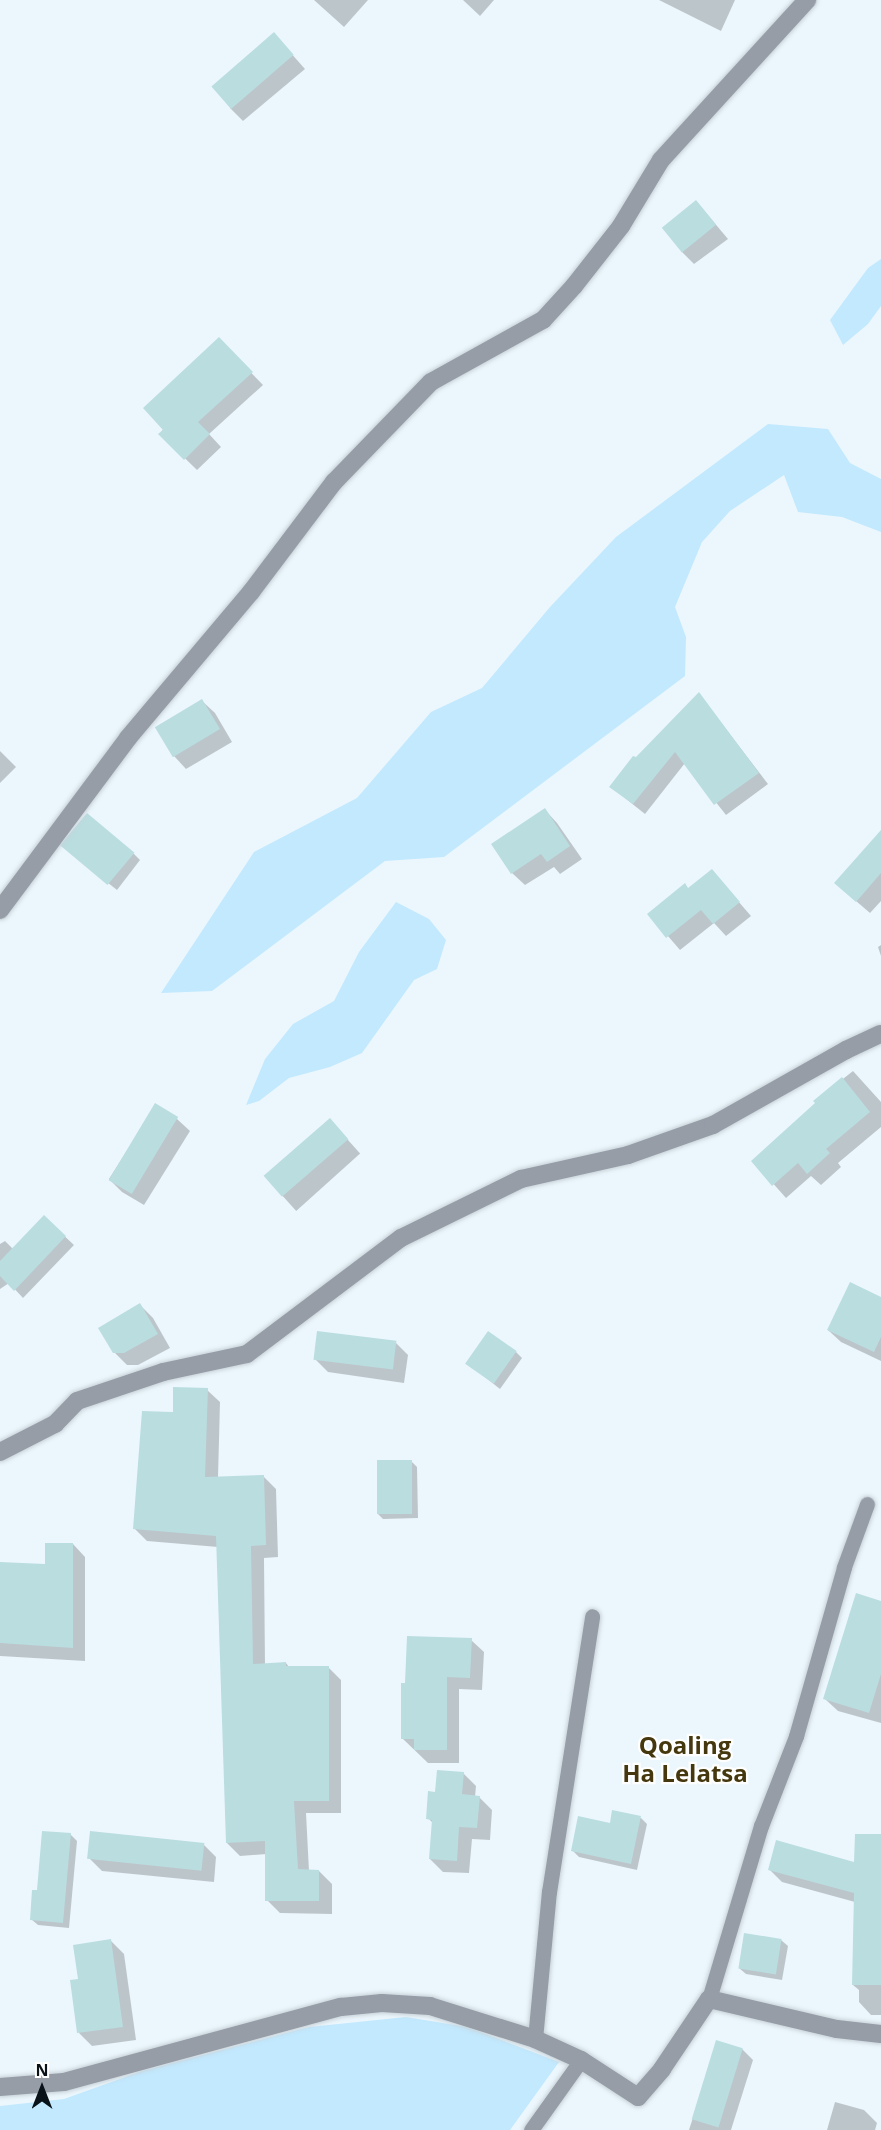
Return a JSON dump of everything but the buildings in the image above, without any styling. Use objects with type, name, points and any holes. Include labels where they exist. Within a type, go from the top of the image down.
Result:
[{"type":"street","points":[[0,910],[128,738],[252,592],[334,482],[431,382],[543,320],[574,286],[621,226],[661,160],[807,0]]},
{"type":"street","points":[[0,1452],[56,1424],[77,1401],[163,1372],[247,1354],[401,1238],[521,1179],[628,1155],[712,1125],[846,1050],[881,1034]]},
{"type":"street","points":[[0,2087],[64,2082],[341,2007],[382,2003],[430,2006],[535,2039],[581,2060],[638,2097],[662,2069],[709,1999],[837,2029],[881,2034]]},
{"type":"lane","points":[[709,1999],[761,1826],[795,1736],[844,1567],[867,1504]]},
{"type":"lane","points":[[535,2039],[549,1892],[592,1616]]},
{"type":"lane","points":[[531,2130],[581,2060]]},
{"type":"shaded area","points":[[881,259],[881,306],[868,324],[843,345],[830,320],[868,268]]},
{"type":"shaded area","points":[[768,424],[828,429],[850,463],[881,479],[881,532],[842,517],[798,512],[784,475],[730,511],[702,542],[675,607],[686,637],[685,676],[444,857],[385,861],[212,991],[161,993],[254,852],[357,798],[431,712],[482,688],[550,607],[616,537]]},
{"type":"shaded area","points":[[396,902],[429,919],[446,940],[437,969],[414,980],[362,1053],[330,1067],[289,1078],[259,1101],[246,1105],[265,1059],[293,1024],[334,1001],[359,952]]},
{"type":"shaded area","points":[[406,2017],[467,2027],[559,2062],[510,2130],[0,2130],[0,2106],[64,2099],[142,2071],[309,2027]]},
{"type":"district","name":"Qoaling Ha Lelatsa","points":[[685,1759]]}]
